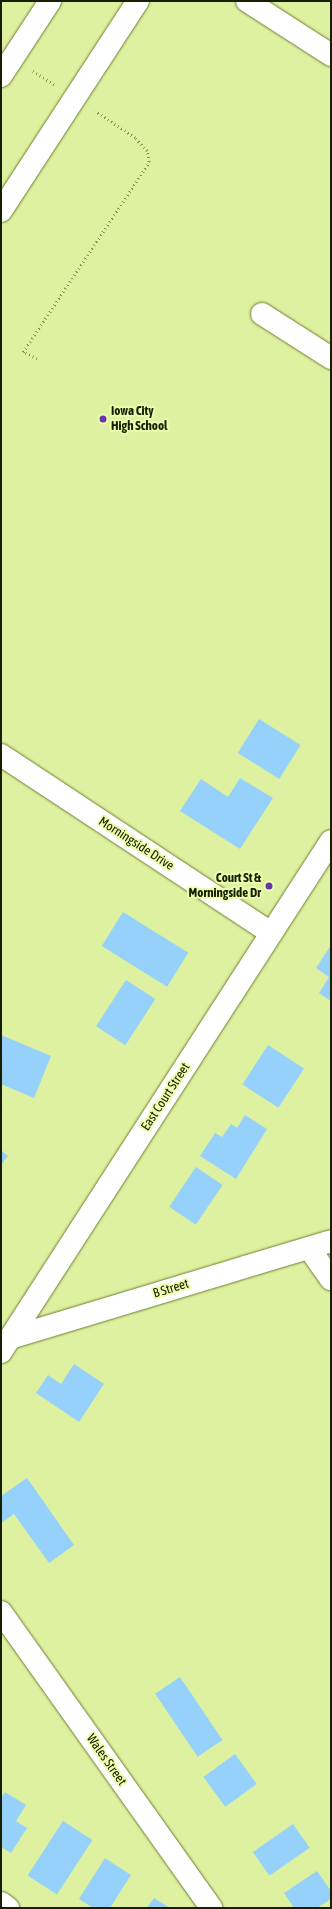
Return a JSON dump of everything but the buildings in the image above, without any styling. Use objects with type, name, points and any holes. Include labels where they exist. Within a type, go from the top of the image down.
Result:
[{"type":"street","points":[[1,76],[50,1]]},
{"type":"street","points":[[1,211],[138,1]]},
{"type":"street","points":[[247,1],[331,56]]},
{"type":"street","points":[[262,314],[331,358]]},
{"type":"street","name":"Morningside Drive","points":[[1,755],[271,933]]},
{"type":"street","name":"East Court Street","points":[[6,1345],[331,841]]},
{"type":"street","name":"B Street","points":[[6,1345],[331,1241]]},
{"type":"street","points":[[309,1248],[331,1278]]},
{"type":"street","name":"Wales Street","points":[[1,1612],[211,1908]]},
{"type":"street","points":[[1,1903],[8,1908]]},
{"type":"path","points":[[13,58],[135,138],[147,151],[150,162],[23,352],[37,360]]},
{"type":"place","name":"Iowa City High School","points":[[103,419]]},
{"type":"place","name":"Court St & Morningside Dr","points":[[269,886]]}]
